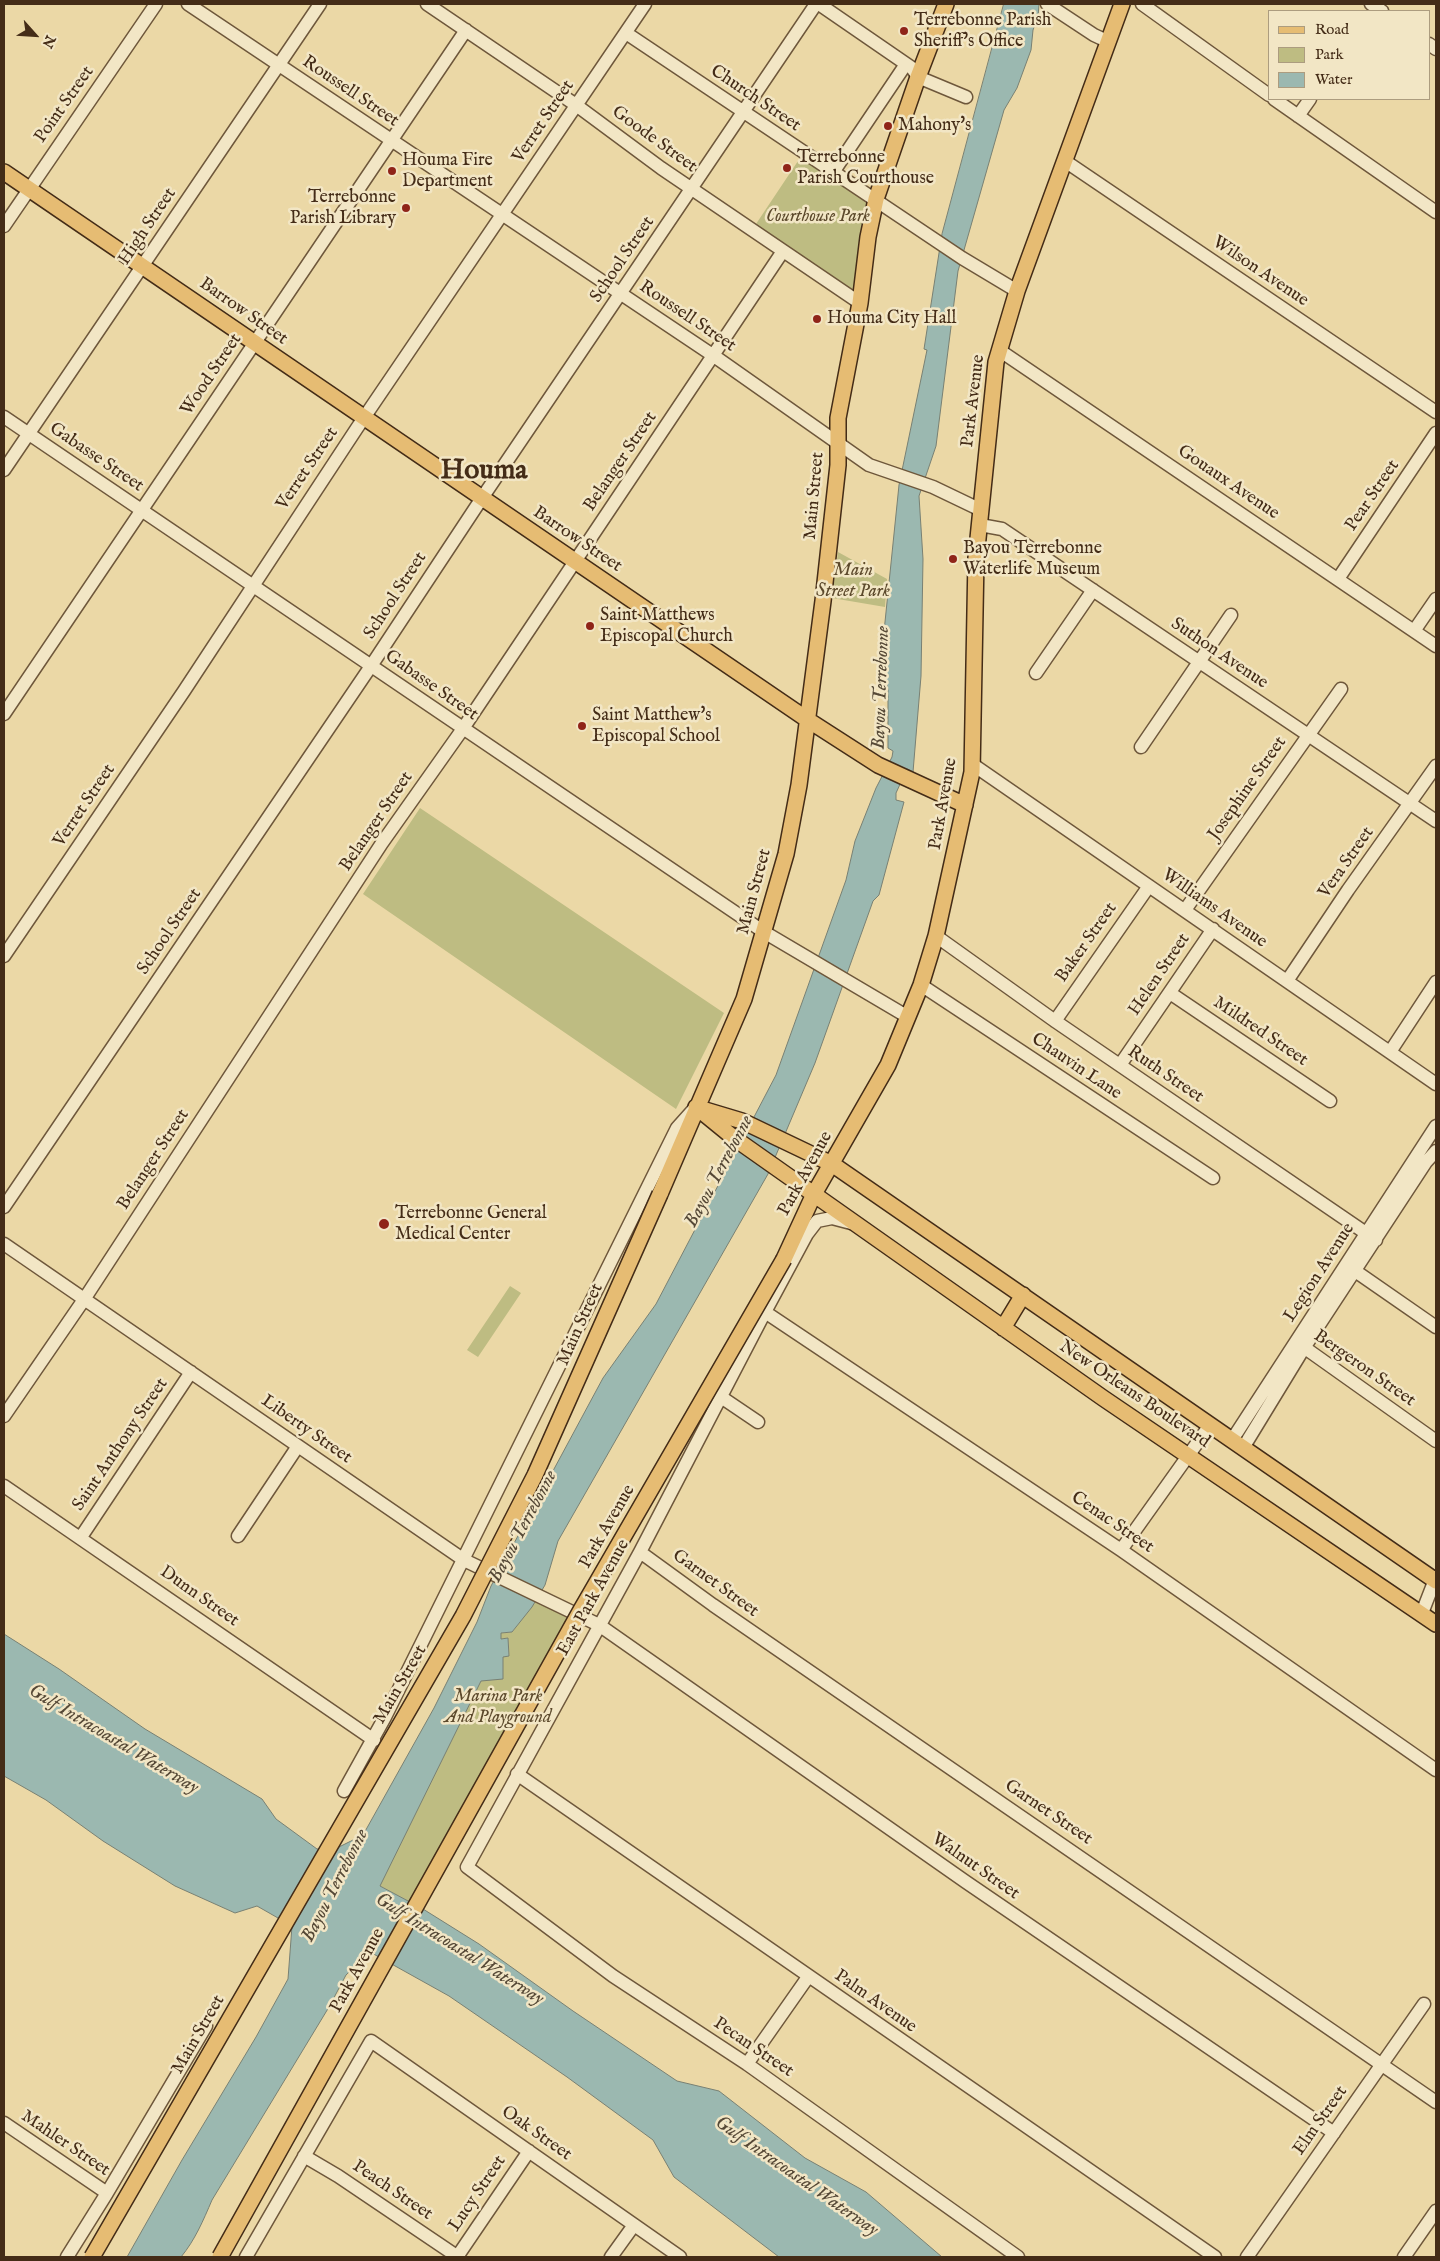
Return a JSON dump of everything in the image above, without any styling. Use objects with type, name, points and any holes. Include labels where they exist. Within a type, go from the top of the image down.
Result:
[{"type":"main road","name":"Main Street","points":[[92,2257],[462,1616],[535,1475],[744,999],[786,854],[808,720],[837,474],[838,418],[860,303],[868,237],[876,200],[918,76],[946,4]]},
{"type":"main road","name":"Park Avenue","points":[[220,2257],[581,1610],[784,1259],[814,1194],[888,1065],[921,985],[936,936],[965,805],[972,764],[976,558],[996,362],[1017,291],[1122,4]]},
{"type":"main road","name":"Barrow Street","points":[[4,172],[808,720],[878,765],[965,805]]},
{"type":"main road","name":"New Orleans Boulevard","points":[[696,1107],[742,1120],[832,1164],[1436,1579]]},
{"type":"main road","name":"New Orleans Boulevard","points":[[696,1107],[734,1138],[854,1224],[1436,1624]]},
{"type":"main road","points":[[1003,1328],[1023,1296]]},
{"type":"street","name":"Point Street","points":[[4,226],[156,4]]},
{"type":"street","name":"Roussell Street","points":[[188,4],[714,356],[838,445],[869,465],[891,474]]},
{"type":"street","name":"High Street","points":[[4,470],[320,4]]},
{"type":"street","name":"Goode Street","points":[[427,4],[576,105],[692,189],[860,303]]},
{"type":"street","name":"Verret Street","points":[[4,956],[184,691],[364,418],[646,4]]},
{"type":"street","points":[[818,4],[906,64],[918,76],[966,97]]},
{"type":"street","name":"School Street","points":[[4,1207],[818,4]]},
{"type":"street","points":[[1142,4],[1268,94]]},
{"type":"street","points":[[1050,6],[1094,35],[1108,41]]},
{"type":"street","name":"Wood Street","points":[[4,714],[466,30]]},
{"type":"street","name":"Church Street","points":[[626,33],[962,258],[1017,291]]},
{"type":"street","points":[[834,171],[906,64]]},
{"type":"street","points":[[1275,100],[1436,212]]},
{"type":"street","points":[[1298,116],[1309,100]]},
{"type":"street","name":"Wilson Avenue","points":[[1065,161],[1436,412]]},
{"type":"street","name":"Belanger Street","points":[[4,1416],[84,1298],[382,843],[462,730],[783,251]]},
{"type":"street","name":"Gouaux Avenue","points":[[999,350],[1436,646]]},
{"type":"street","name":"Gabasse Street","points":[[4,417],[253,584],[462,730],[764,932],[908,1017]]},
{"type":"street","name":"Pear Street","points":[[1338,579],[1436,433]]},
{"type":"street","name":"Suthon Avenue","points":[[891,474],[934,487],[980,518],[1002,529],[1436,821]]},
{"type":"street","points":[[1036,673],[1093,590]]},
{"type":"street","points":[[1414,631],[1436,599]]},
{"type":"street","points":[[1141,747],[1231,615]]},
{"type":"street","name":"Josephine Street","points":[[1185,910],[1341,689]]},
{"type":"street","name":"Williams Avenue","points":[[972,764],[1436,1084]]},
{"type":"street","name":"Vera Street","points":[[1287,981],[1348,890],[1436,766]]},
{"type":"street","name":"Baker Street","points":[[1055,1021],[1149,886]]},
{"type":"street","name":"Helen Street","points":[[1120,1066],[1212,929]]},
{"type":"street","name":"Ruth Street","points":[[936,936],[1120,1066],[1371,1237]]},
{"type":"street","points":[[1390,1052],[1436,982]]},
{"type":"street","name":"Chauvin Lane","points":[[921,985],[1213,1178]]},
{"type":"street","name":"Mildred Street","points":[[1170,992],[1330,1101]]},
{"type":"street","name":"Main Street","points":[[344,1791],[374,1740],[677,1128],[696,1107]]},
{"type":"street","name":"Legion Avenue","points":[[1237,1444],[1417,1165],[1436,1126]]},
{"type":"street","name":"Legion Avenue","points":[[1417,1165],[1436,1151]]},
{"type":"street","name":"East Park Avenue","points":[[467,1867],[640,1552],[765,1312],[808,1234],[817,1221],[832,1218],[854,1224]]},
{"type":"street","name":"Liberty Street","points":[[4,1244],[464,1560],[599,1625]]},
{"type":"street","points":[[1351,1268],[1436,1326]]},
{"type":"street","name":"Cenac Street","points":[[765,1312],[1121,1550],[1436,1770]]},
{"type":"street","name":"Bergeron Street","points":[[1300,1345],[1436,1441]]},
{"type":"street","name":"Saint Anthony Street","points":[[81,1537],[191,1372]]},
{"type":"street","points":[[721,1397],[758,1422]]},
{"type":"street","points":[[1121,1550],[1210,1425]]},
{"type":"street","points":[[238,1536],[298,1446]]},
{"type":"street","name":"Dunn Street","points":[[4,1486],[81,1537],[374,1740]]},
{"type":"street","name":"Garnet Street","points":[[640,1552],[713,1605],[1436,2102]]},
{"type":"street","points":[[1422,1613],[1436,1579]]},
{"type":"street","name":"Walnut Street","points":[[599,1625],[966,1882],[1334,2133]]},
{"type":"street","name":"Palm Avenue","points":[[517,1774],[1215,2257]]},
{"type":"street","name":"Pecan Street","points":[[467,1867],[613,1976],[747,2064],[1018,2257]]},
{"type":"street","points":[[747,2064],[808,1977]]},
{"type":"street","name":"Elm Street","points":[[1247,2257],[1424,2004]]},
{"type":"street","name":"Main Street","points":[[67,2257],[108,2194],[206,2026]]},
{"type":"street","name":"Oak Street","points":[[304,2156],[371,2041],[680,2257]]},
{"type":"street","name":"Mahler Street","points":[[4,2123],[108,2194]]},
{"type":"street","name":"Lucy Street","points":[[457,2257],[529,2151]]},
{"type":"street","points":[[246,2257],[304,2156]]},
{"type":"street","name":"Peach Street","points":[[304,2156],[338,2176],[457,2257]]},
{"type":"street","points":[[1404,2257],[1436,2211]]},
{"type":"street","points":[[612,2257],[634,2225]]},
{"type":"green space","name":"Courthouse Park","points":[[804,152],[869,195],[860,303],[752,230]]},
{"type":"green space","name":"Main Street Park","points":[[838,552],[887,579],[885,607],[832,598]]},
{"type":"green space","points":[[420,808],[724,1013],[676,1109],[363,894]]},
{"type":"green space","points":[[510,1286],[521,1293],[478,1357],[467,1350]]},
{"type":"green space","name":"Marina Park And Playground","points":[[538,1597],[581,1616],[415,1905],[380,1886],[383,1878],[481,1681],[503,1656],[509,1656],[508,1638],[501,1639],[501,1633],[512,1632]]},
{"type":"water","points":[[1004,4],[1039,4],[1038,17],[1033,30],[1031,50],[1017,88],[1004,110],[958,271],[936,446],[919,496],[923,559],[921,676],[913,772],[907,769],[896,793],[896,800],[904,802],[879,895],[873,901],[815,1063],[768,1174],[558,1541],[545,1585],[532,1607],[512,1632],[501,1633],[501,1639],[508,1638],[509,1656],[503,1657],[503,1679],[481,1681],[380,1886],[423,1909],[479,1944],[573,2011],[677,2081],[719,2091],[805,2158],[866,2192],[942,2257],[779,2257],[674,2177],[653,2140],[567,2077],[449,1996],[370,1952],[346,1975],[329,2007],[212,2200],[195,2237],[186,2251],[181,2257],[127,2257],[288,1979],[292,1926],[257,1906],[235,1913],[175,1886],[103,1841],[46,1800],[4,1776],[4,1634],[59,1669],[145,1729],[262,1799],[276,1819],[317,1849],[339,1847],[363,1835],[434,1708],[477,1622],[491,1586],[603,1378],[656,1304],[776,1075],[846,880],[855,841],[876,788],[892,757],[893,751],[888,748],[888,689],[881,661],[899,485],[927,350],[924,349],[942,234]]},
{"type":"place","name":"Terrebonne Parish Sheriff's Office","points":[[904,31]]},
{"type":"place","name":"Mahony's","points":[[888,126]]},
{"type":"place","name":"Terrebonne Parish Courthouse","points":[[787,168]]},
{"type":"place","name":"Houma Fire Department","points":[[392,171]]},
{"type":"place","name":"Terrebonne Parish Library","points":[[406,208]]},
{"type":"place","name":"Houma City Hall","points":[[817,319]]},
{"type":"place","name":"Bayou Terrebonne Waterlife Museum","points":[[953,559]]},
{"type":"place","name":"Saint Matthews Episcopal Church","points":[[590,626]]},
{"type":"place","name":"Saint Matthew's Episcopal School","points":[[582,726]]},
{"type":"place","name":"Terrebonne General Medical Center","points":[[384,1224]]},
{"type":"district","name":"Houma","points":[[484,472]]},
{"type":"water label","name":"Bayou Terrebonne","points":[[882,688]]},
{"type":"water label","name":"Bayou Terrebonne","points":[[720,1172]]},
{"type":"water label","name":"Bayou Terrebonne","points":[[524,1527]]},
{"type":"water label","name":"Gulf Intracoastal Waterway","points":[[113,1740]]},
{"type":"water label","name":"Bayou Terrebonne","points":[[336,1886]]},
{"type":"water label","name":"Gulf Intracoastal Waterway","points":[[459,1950]]},
{"type":"water label","name":"Gulf Intracoastal Waterway","points":[[796,2177]]}]
